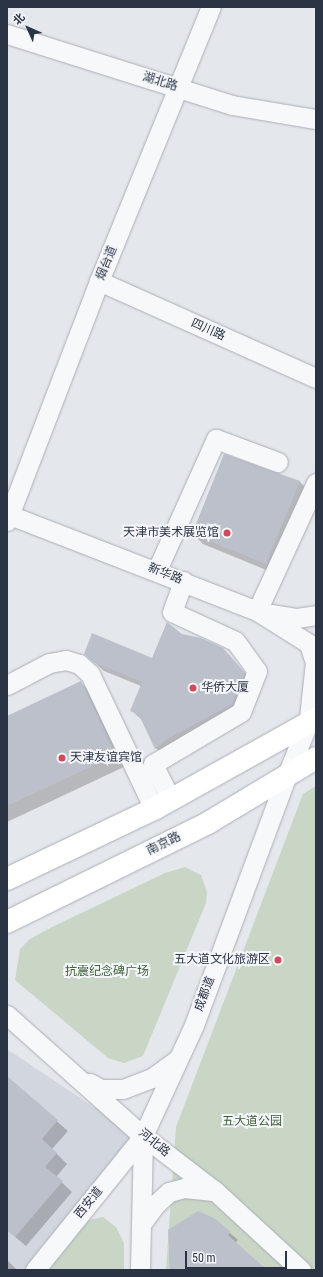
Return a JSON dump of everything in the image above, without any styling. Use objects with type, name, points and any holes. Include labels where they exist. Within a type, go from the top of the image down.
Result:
[{"type":"main road","points":[[7,879],[162,805],[313,716]]},
{"type":"main road","name":"南京路","points":[[7,922],[208,823],[316,758]]},
{"type":"street","name":"烟台道","points":[[8,516],[99,281],[211,7]]},
{"type":"street","name":"湖北路","points":[[7,34],[232,105],[316,119]]},
{"type":"street","name":"四川路","points":[[99,281],[316,378]]},
{"type":"street","points":[[156,570],[216,439],[278,462]]},
{"type":"street","points":[[316,483],[257,611],[297,618],[316,615]]},
{"type":"street","name":"新华路","points":[[8,516],[156,570],[257,611],[312,646]]},
{"type":"street","points":[[162,805],[152,764],[242,712],[257,671],[235,641],[172,612],[183,581]]},
{"type":"street","points":[[312,646],[315,662],[313,716]]},
{"type":"street","points":[[7,685],[49,663],[66,660],[79,664],[90,674],[162,805]]},
{"type":"street","points":[[313,716],[316,694]]},
{"type":"street","name":"成都道","points":[[140,1270],[143,1136],[180,1058],[286,777],[313,716]]},
{"type":"street","name":"河北路","points":[[7,1015],[80,1077],[143,1136],[215,1191],[301,1270]]},
{"type":"street","points":[[80,1077],[101,1089],[123,1090],[152,1078],[180,1058]]},
{"type":"street","name":"西安道","points":[[35,1270],[143,1136]]},
{"type":"street","points":[[142,1223],[156,1204],[169,1192],[184,1188],[215,1191]]},
{"type":"shaded area","points":[[7,1049],[137,1136],[31,1270],[7,1270]]},
{"type":"green space","name":"五大道公园","points":[[316,786],[316,1270],[166,1270],[176,1127],[303,794]]},
{"type":"green space","name":"抗震纪念碑广场","points":[[185,867],[201,875],[207,892],[206,903],[143,1056],[124,1063],[108,1058],[15,980],[20,949],[30,939],[50,928],[165,873]]},
{"type":"green space","points":[[103,1217],[116,1227],[124,1243],[124,1270],[44,1270],[80,1222]]},
{"type":"building","points":[[224,454],[300,481],[266,564],[192,534]]},
{"type":"building","name":"华侨大厦","points":[[167,622],[182,634],[201,638],[223,648],[245,673],[232,704],[167,739],[155,749],[139,715],[130,711],[142,682],[93,662],[84,654],[92,633],[152,658]]},
{"type":"building","points":[[81,681],[116,755],[7,806],[7,716]]},
{"type":"building","points":[[7,1076],[58,1120],[42,1139],[57,1153],[45,1167],[63,1181],[15,1237],[7,1230]]},
{"type":"building","points":[[198,1211],[214,1218],[231,1232],[228,1235],[267,1270],[170,1270],[168,1230]]},
{"type":"place","name":"天津市美术展览馆","points":[[227,533]]},
{"type":"place","name":"华侨大厦","points":[[193,688]]},
{"type":"place","name":"天津友谊宾馆","points":[[62,758]]},
{"type":"place","name":"五大道文化旅游区","points":[[278,960]]}]
